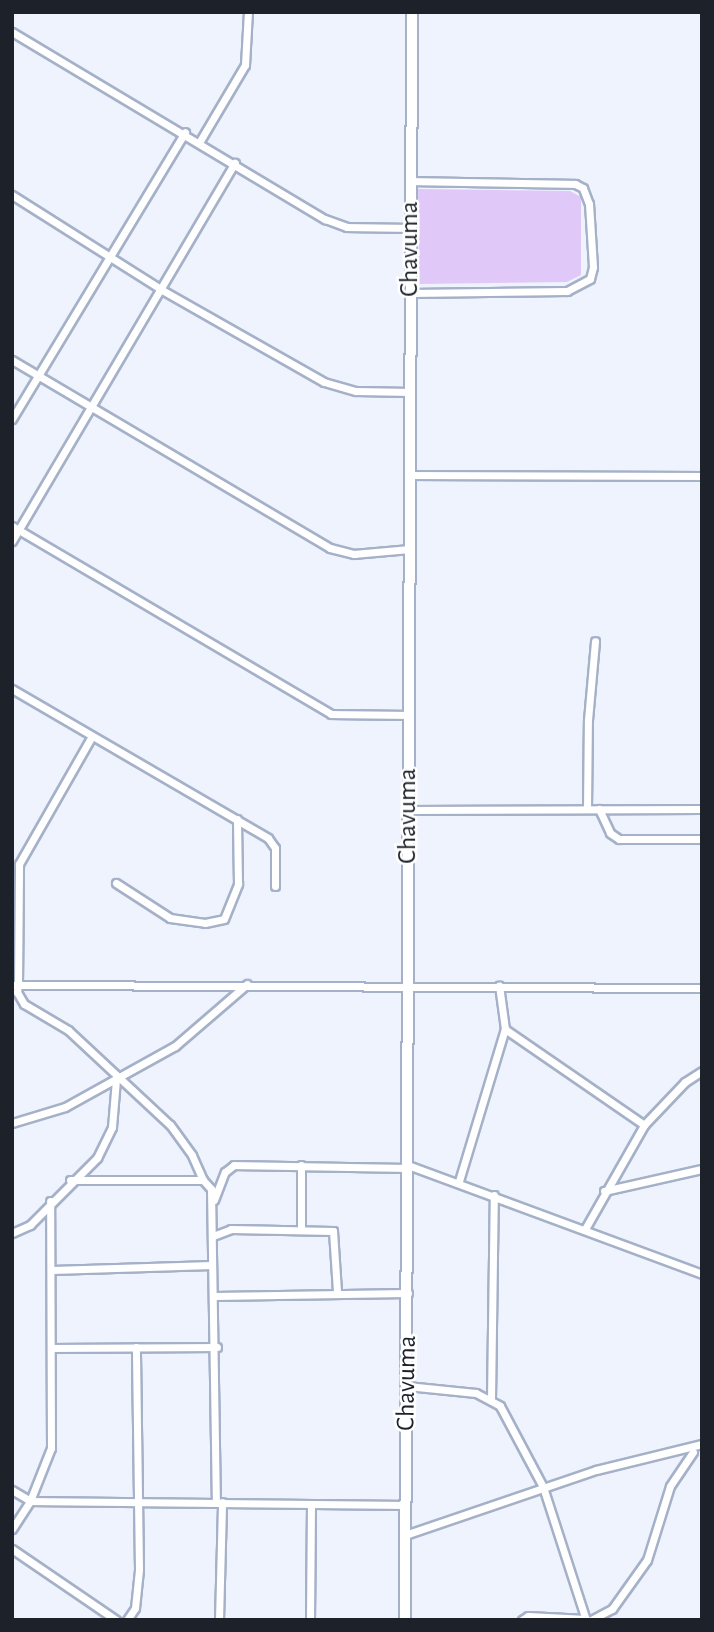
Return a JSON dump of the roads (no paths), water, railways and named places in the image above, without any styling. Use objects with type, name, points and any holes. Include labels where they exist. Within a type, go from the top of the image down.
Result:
[{"type":"street","points":[[200,141],[244,65],[248,12]]},
{"type":"street","name":"Chavuma","points":[[405,1620],[412,12]]},
{"type":"street","points":[[12,32],[185,132],[324,219],[346,227],[410,228]]},
{"type":"street","points":[[12,419],[185,132]]},
{"type":"street","points":[[12,541],[16,528],[162,290],[235,163]]},
{"type":"street","points":[[410,293],[567,291],[590,279],[593,267],[589,204],[583,188],[575,184],[411,181]]},
{"type":"street","points":[[12,195],[110,253],[162,290],[324,382],[356,391],[411,393]]},
{"type":"street","points":[[12,360],[330,548],[354,554],[409,549]]},
{"type":"street","points":[[410,475],[702,476]]},
{"type":"street","points":[[16,528],[331,714],[409,716]]},
{"type":"street","points":[[587,808],[595,641]]},
{"type":"street","points":[[12,689],[273,842],[275,886]]},
{"type":"street","points":[[92,736],[16,864],[15,985],[24,1004],[68,1030],[116,1079],[170,1125],[192,1155],[214,1201]]},
{"type":"street","points":[[408,810],[702,808]]},
{"type":"street","points":[[599,809],[610,833],[620,839],[702,839]]},
{"type":"street","points":[[116,883],[170,918],[205,923],[224,919],[234,904],[238,884],[237,819]]},
{"type":"street","points":[[12,1123],[65,1107],[175,1046],[248,984]]},
{"type":"street","points":[[15,985],[407,984],[702,988]]},
{"type":"street","points":[[459,1181],[505,1029],[499,985]]},
{"type":"street","points":[[505,1029],[644,1125]]},
{"type":"street","points":[[585,1228],[644,1125],[685,1082],[702,1071]]},
{"type":"street","points":[[12,1233],[30,1225],[70,1181],[97,1158],[112,1127],[116,1079]]},
{"type":"street","points":[[219,1620],[216,1347],[212,1265],[214,1201],[225,1171],[234,1165],[405,1166],[459,1181],[702,1274]]},
{"type":"street","points":[[300,1228],[301,1165]]},
{"type":"street","points":[[604,1191],[702,1169]]},
{"type":"street","points":[[70,1181],[203,1180]]},
{"type":"street","points":[[491,1399],[494,1195]]},
{"type":"street","points":[[12,1529],[30,1501],[51,1448],[53,1348],[50,1201]]},
{"type":"street","points":[[213,1236],[231,1229],[300,1228],[333,1231],[338,1292]]},
{"type":"street","points":[[52,1270],[212,1265]]},
{"type":"street","points":[[214,1296],[408,1293]]},
{"type":"street","points":[[127,1620],[138,1590],[136,1347]]},
{"type":"street","points":[[53,1348],[216,1347]]},
{"type":"street","points":[[407,1386],[458,1389],[491,1399],[510,1420],[543,1486],[586,1619],[528,1616],[522,1620]]},
{"type":"street","points":[[405,1535],[543,1486],[702,1444]]},
{"type":"street","points":[[678,1451],[697,1452]]},
{"type":"street","points":[[591,1620],[609,1617],[647,1560],[670,1486],[697,1452]]},
{"type":"street","points":[[12,1490],[30,1501],[138,1505],[219,1502],[405,1505]]},
{"type":"street","points":[[310,1620],[311,1504]]},
{"type":"street","points":[[12,1549],[116,1620]]}]
